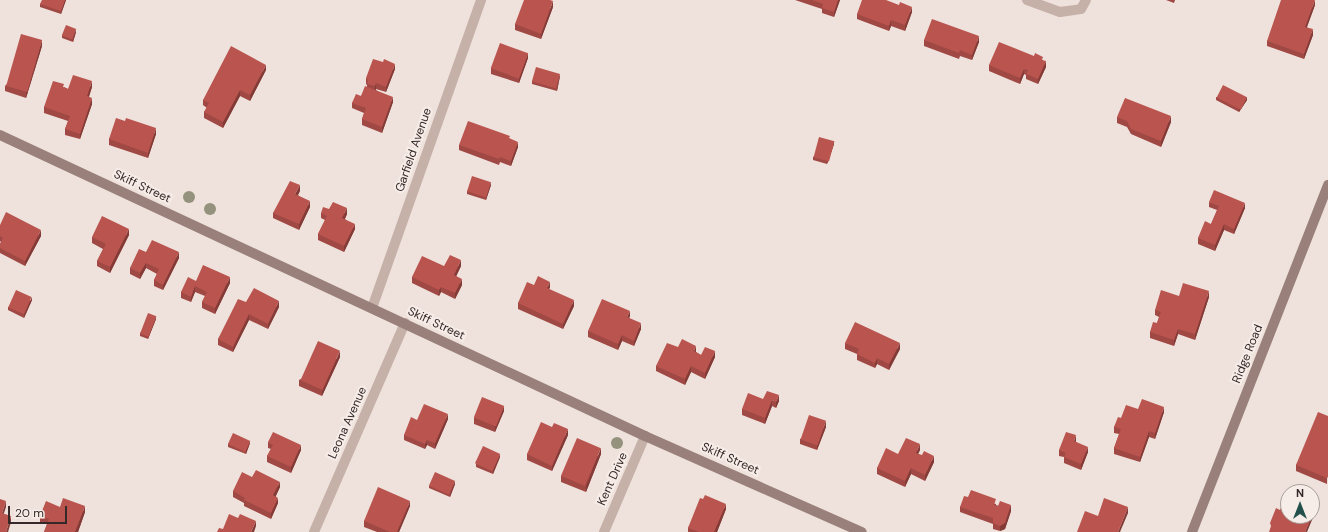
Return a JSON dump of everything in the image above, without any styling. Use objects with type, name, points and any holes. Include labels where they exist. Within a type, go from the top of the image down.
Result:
[{"type":"main road","name":"Skiff Street","points":[[0,135],[645,436],[862,532]]},
{"type":"main road","name":"Ridge Road","points":[[1192,532],[1328,186]]},
{"type":"street","name":"Garfield Avenue","points":[[372,308],[481,0]]},
{"type":"street","points":[[1027,0],[1060,12],[1081,9],[1086,0]]},
{"type":"street","name":"Leona Avenue","points":[[314,532],[405,323]]},
{"type":"street","name":"Kent Drive","points":[[604,532],[645,436]]},
{"type":"building","points":[[42,0],[65,0],[61,11],[40,4]]},
{"type":"building","points":[[524,0],[553,1],[541,34],[515,24]]},
{"type":"building","points":[[812,0],[838,0],[834,12],[822,8],[823,4]]},
{"type":"building","points":[[862,0],[886,0],[899,5],[900,2],[912,7],[905,25],[891,20],[889,26],[857,14]]},
{"type":"building","points":[[1281,0],[1315,0],[1305,27],[1313,29],[1304,54],[1267,41]]},
{"type":"building","points":[[932,19],[979,36],[972,55],[960,50],[959,53],[924,40]]},
{"type":"building","points":[[66,25],[76,29],[72,39],[62,35]]},
{"type":"building","points":[[21,34],[42,40],[27,92],[6,86]]},
{"type":"building","points":[[999,42],[1034,56],[1035,53],[1043,57],[1042,60],[1046,61],[1038,79],[1026,74],[1028,70],[1024,69],[1020,78],[989,65]]},
{"type":"building","points":[[500,43],[528,53],[519,79],[491,68]]},
{"type":"building","points":[[231,46],[266,65],[250,95],[240,90],[223,122],[204,112],[209,103],[203,100]]},
{"type":"building","points":[[373,59],[383,62],[384,59],[395,64],[386,87],[376,83],[375,86],[367,84],[368,80],[366,78]]},
{"type":"building","points":[[536,67],[560,74],[556,88],[532,81]]},
{"type":"building","points":[[73,75],[92,81],[87,96],[92,98],[80,134],[65,129],[70,116],[44,107],[53,81],[64,84],[63,87],[68,89]]},
{"type":"building","points":[[1223,85],[1247,97],[1241,110],[1217,97]]},
{"type":"building","points":[[365,86],[393,97],[382,127],[362,119],[366,108],[352,103],[356,94],[361,96]]},
{"type":"building","points":[[1125,98],[1171,116],[1161,141],[1131,129],[1127,121],[1117,117]]},
{"type":"building","points":[[116,118],[125,121],[126,118],[156,128],[148,153],[109,139]]},
{"type":"building","points":[[468,121],[510,136],[509,138],[518,142],[511,161],[500,157],[499,159],[459,145]]},
{"type":"building","points":[[819,137],[834,141],[829,161],[814,157]]},
{"type":"building","points":[[472,176],[491,182],[486,197],[467,191]]},
{"type":"building","points":[[290,181],[300,185],[295,194],[310,201],[299,224],[273,213]]},
{"type":"building","points":[[1214,190],[1245,203],[1234,229],[1224,224],[1215,245],[1198,238],[1205,221],[1211,224],[1219,206],[1209,202]]},
{"type":"building","points":[[333,202],[347,208],[342,218],[355,224],[344,246],[318,234],[327,216],[321,213],[323,207],[329,209]]},
{"type":"building","points":[[6,212],[41,230],[25,261],[0,248],[3,238],[0,236],[0,225]]},
{"type":"building","points":[[102,216],[129,229],[110,267],[97,261],[106,244],[92,237]]},
{"type":"building","points":[[152,240],[179,252],[163,285],[154,280],[159,269],[146,263],[140,273],[130,268],[139,249],[146,252]]},
{"type":"building","points":[[450,255],[461,260],[454,275],[462,279],[455,293],[441,287],[439,290],[412,277],[422,256],[444,266]]},
{"type":"building","points":[[203,265],[230,277],[215,308],[202,302],[207,292],[195,286],[191,297],[181,292],[188,277],[196,281]]},
{"type":"building","points":[[538,276],[550,282],[547,288],[574,300],[563,324],[518,303],[527,282],[534,285]]},
{"type":"building","points":[[1183,283],[1209,291],[1195,334],[1178,329],[1174,340],[1150,332],[1153,322],[1157,323],[1161,312],[1155,310],[1161,290],[1179,296]]},
{"type":"building","points":[[254,288],[279,301],[268,324],[249,314],[233,347],[218,339],[238,299],[246,302]]},
{"type":"building","points":[[16,290],[32,297],[24,314],[8,307]]},
{"type":"building","points":[[602,299],[630,311],[627,317],[641,323],[634,341],[622,335],[618,344],[588,331]]},
{"type":"building","points":[[148,313],[156,316],[149,337],[140,334]]},
{"type":"building","points":[[855,322],[900,343],[889,364],[877,358],[875,363],[857,354],[859,349],[845,343]]},
{"type":"building","points":[[682,339],[696,346],[694,351],[701,355],[705,347],[715,351],[705,373],[691,366],[685,379],[656,366],[667,343],[678,347]]},
{"type":"building","points":[[318,341],[340,351],[322,390],[301,380]]},
{"type":"building","points":[[767,391],[779,395],[776,402],[772,400],[765,418],[742,409],[748,393],[763,399]]},
{"type":"building","points":[[482,397],[504,406],[496,426],[474,417]]},
{"type":"building","points":[[1142,399],[1164,407],[1155,433],[1149,431],[1140,457],[1114,448],[1121,429],[1114,427],[1118,417],[1121,418],[1126,405],[1138,409]]},
{"type":"building","points":[[424,404],[448,414],[435,443],[427,440],[425,444],[404,435],[411,417],[417,420]]},
{"type":"building","points":[[1318,412],[1328,416],[1327,478],[1296,465]]},
{"type":"building","points":[[809,415],[826,421],[818,445],[801,440]]},
{"type":"building","points":[[541,422],[552,427],[554,423],[568,429],[552,466],[527,454]]},
{"type":"building","points":[[273,432],[301,445],[291,467],[267,456],[273,445],[268,442]]},
{"type":"building","points":[[1066,432],[1076,435],[1074,441],[1088,447],[1081,464],[1064,457],[1066,453],[1059,450]]},
{"type":"building","points":[[233,433],[250,441],[245,452],[228,444]]},
{"type":"building","points":[[577,438],[601,448],[585,486],[561,476]]},
{"type":"building","points":[[906,438],[920,444],[916,453],[922,455],[924,451],[934,456],[925,475],[911,468],[905,481],[877,468],[886,448],[898,454]]},
{"type":"building","points":[[483,446],[500,454],[492,471],[475,463]]},
{"type":"building","points":[[256,470],[280,482],[273,495],[278,498],[271,513],[244,500],[245,498],[233,491],[242,472],[252,477]]},
{"type":"building","points":[[435,472],[455,481],[449,495],[429,486]]},
{"type":"building","points":[[378,487],[410,501],[397,532],[390,532],[364,521]]},
{"type":"building","points":[[971,490],[996,499],[994,505],[998,506],[1000,501],[1011,505],[1005,523],[1000,526],[993,523],[993,518],[960,507],[964,496],[968,497]]},
{"type":"building","points":[[705,495],[726,504],[714,532],[699,532],[688,528],[700,498],[703,499]]},
{"type":"building","points":[[63,498],[85,506],[75,532],[44,532],[49,519],[40,516],[46,501],[60,507]]},
{"type":"building","points":[[1104,498],[1128,507],[1118,532],[1077,532],[1085,511],[1098,516]]},
{"type":"building","points":[[0,499],[6,501],[2,513],[11,516],[6,532],[0,532]]},
{"type":"building","points":[[1276,508],[1280,510],[1280,524],[1308,524],[1305,532],[1269,532],[1271,526],[1270,523]]},
{"type":"building","points":[[229,514],[238,518],[240,514],[256,521],[251,532],[217,532],[219,528],[223,529]]}]
